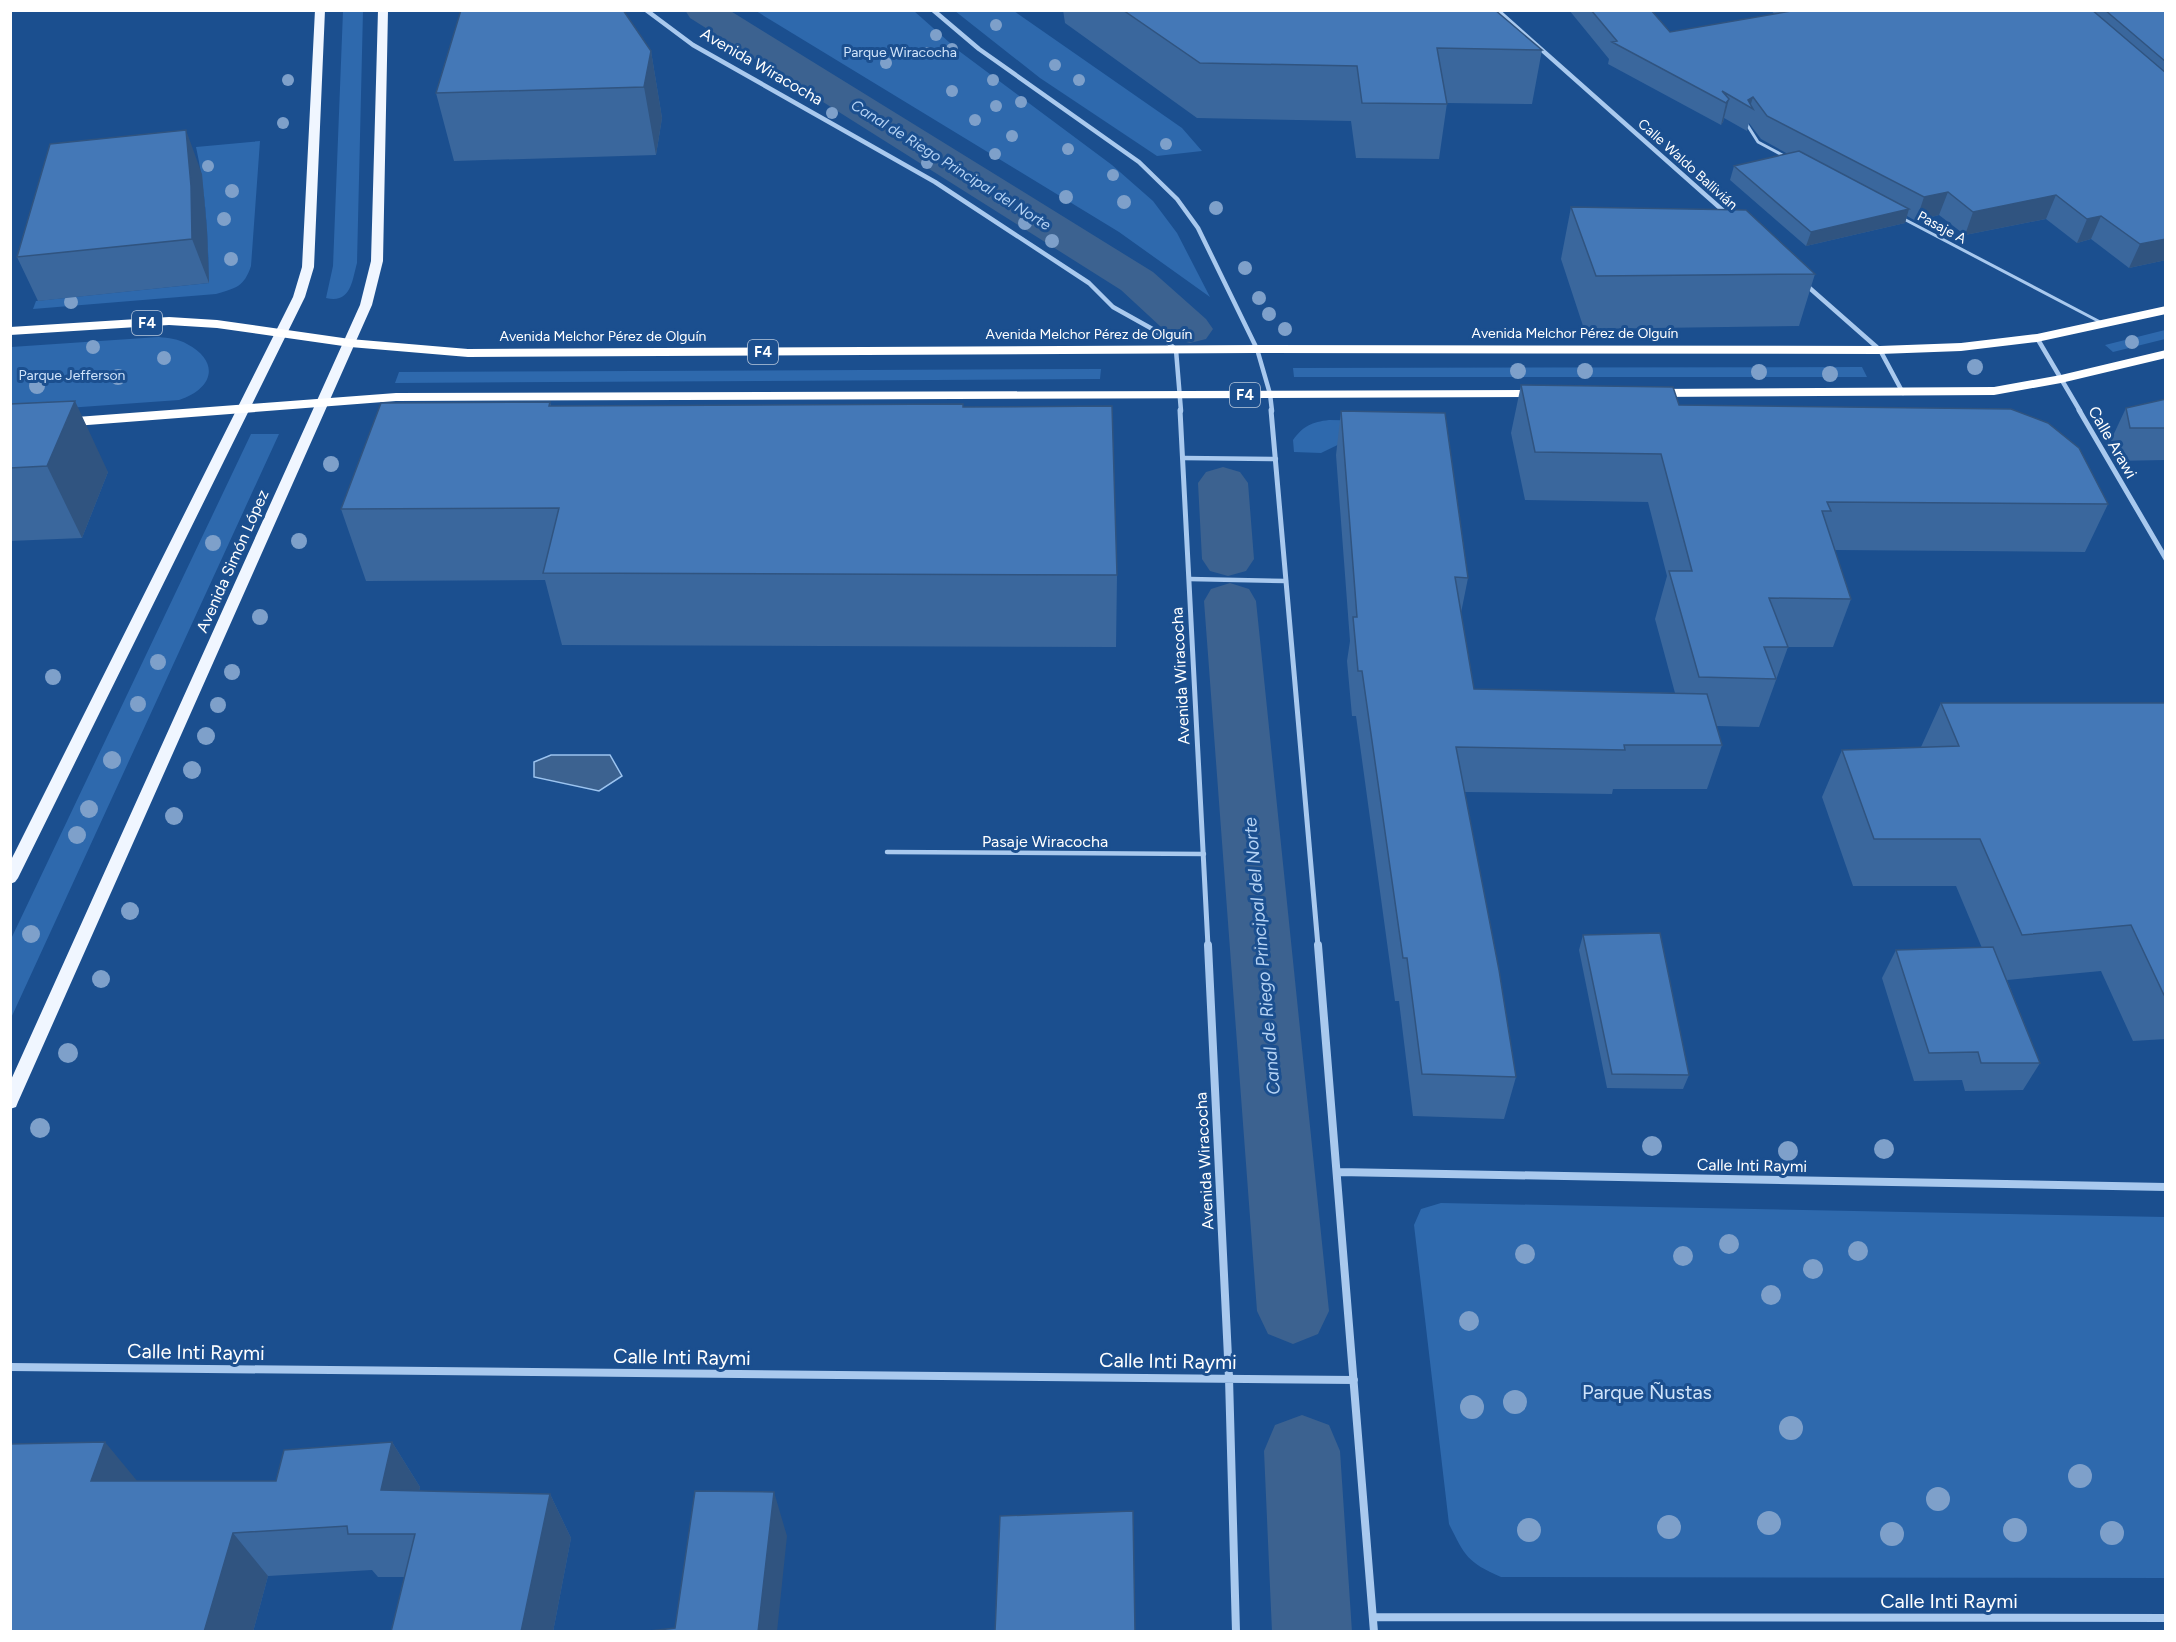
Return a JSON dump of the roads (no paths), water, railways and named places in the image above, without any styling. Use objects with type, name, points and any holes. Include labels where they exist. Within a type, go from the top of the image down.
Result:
[{"type":"highway","name":"Avenida Melchor Pérez de Olguín","points":[[10,331],[170,321],[217,324],[350,344],[468,353],[1257,349],[1880,350],[1961,347],[2037,338],[2166,310]]},
{"type":"highway","points":[[1640,393],[1994,391],[2061,379],[2166,354]]},
{"type":"highway","name":"F4","points":[[10,427],[321,405],[396,397],[1557,394]]},
{"type":"main road","points":[[10,878],[299,297],[308,267],[320,10]]},
{"type":"main road","name":"Avenida Simón López","points":[[10,1102],[366,305],[377,261],[383,10]]},
{"type":"street","name":"Avenida Wiracocha","points":[[645,10],[693,45],[935,182],[1089,283],[1113,307],[1156,331],[1176,350],[1181,396],[1229,1378],[1236,1632]]},
{"type":"street","points":[[933,10],[979,49],[1139,162],[1177,199],[1197,228],[1257,349],[1270,394],[1338,1172],[1374,1632]]},
{"type":"street","name":"Calle Waldo Ballivián","points":[[1497,10],[1737,223]]},
{"type":"street","points":[[1800,279],[1880,350],[1903,393]]},
{"type":"street","name":"Calle Arawi","points":[[2037,338],[2166,559]]},
{"type":"street","name":"Calle Inti Raymi","points":[[1338,1172],[2166,1187]]},
{"type":"street","name":"Calle Inti Raymi","points":[[10,1367],[1354,1380]]},
{"type":"street","name":"Calle Inti Raymi","points":[[1373,1617],[2166,1618]]},
{"type":"lane","points":[[1746,123],[1758,142],[1789,159]]},
{"type":"lane","name":"Pasaje A","points":[[1894,214],[2104,325]]},
{"type":"lane","points":[[1184,458],[1276,459]]},
{"type":"lane","points":[[1190,579],[1286,581]]},
{"type":"lane","name":"Pasaje Wiracocha","points":[[887,852],[1204,854]]},
{"type":"waterway","name":"Canal de Riego Principal del Norte","points":[[703,10],[1137,281],[1190,329]]},
{"type":"waterway","name":"Canal de Riego Principal del Norte","points":[[1223,483],[1228,559]]},
{"type":"waterway","name":"Canal de Riego Principal del Norte","points":[[1230,601],[1293,1311]]},
{"type":"waterway","name":"Canal de Riego Principal del Norte","points":[[1302,1451],[1312,1632]]},
{"type":"park label","name":"Parque Wiracocha","points":[[900,52]]},
{"type":"park label","name":"Parque Jefferson","points":[[72,375]]},
{"type":"park label","name":"Parque Ñustas","points":[[1647,1392]]}]
